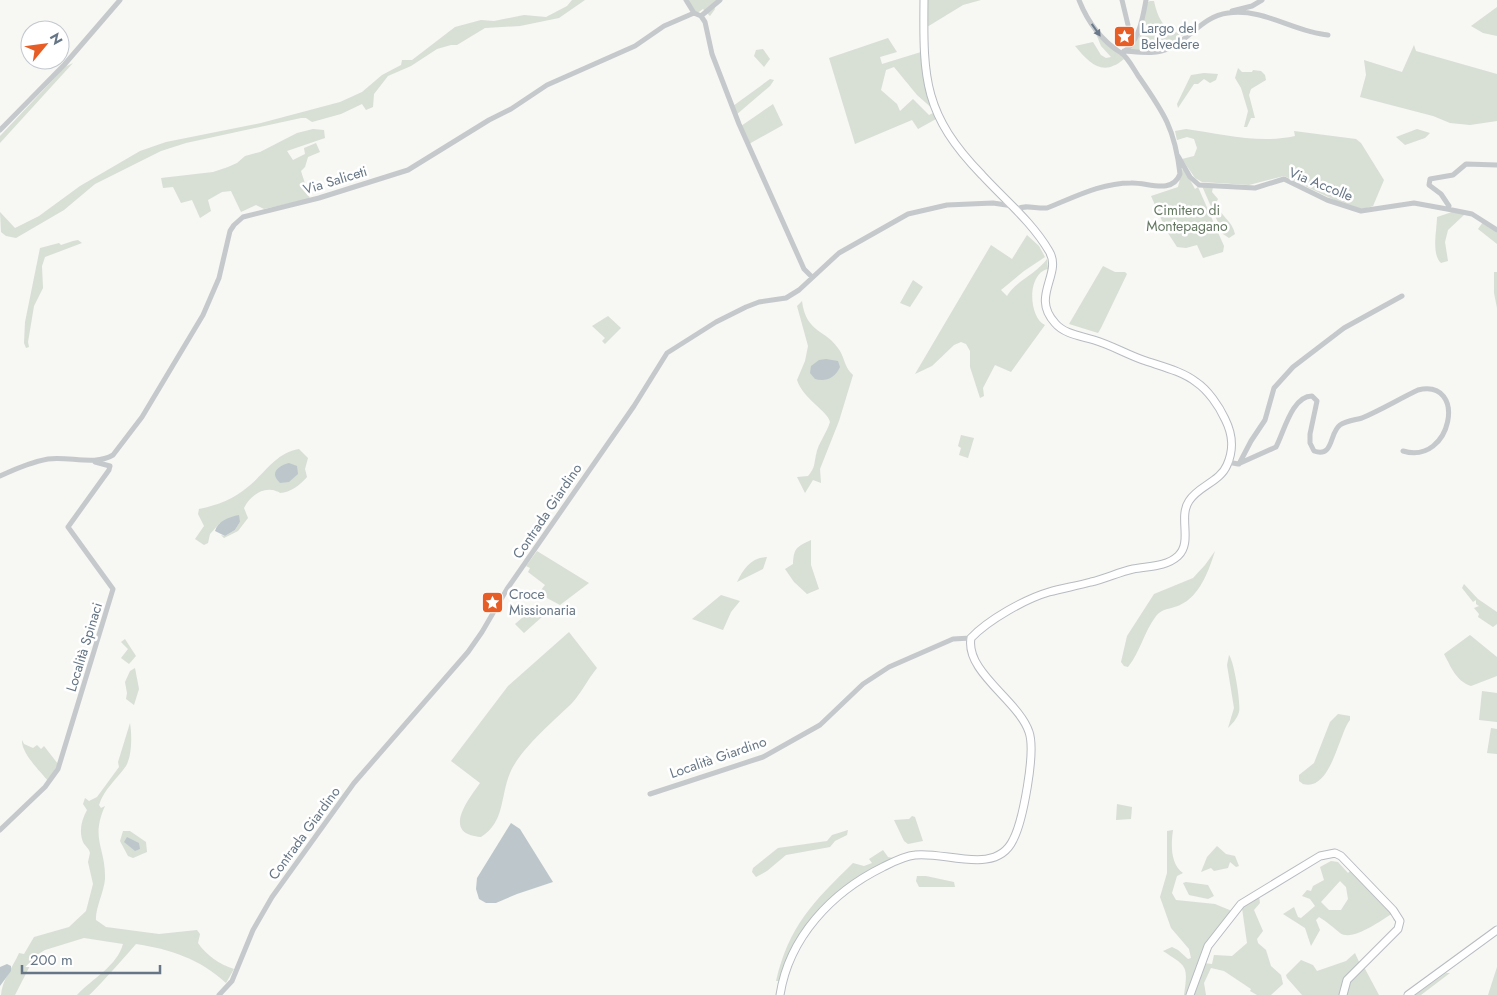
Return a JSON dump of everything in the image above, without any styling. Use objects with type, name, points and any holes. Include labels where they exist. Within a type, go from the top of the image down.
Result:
[{"type":"main road","points":[[780,995],[791,957],[814,919],[847,888],[865,876],[915,855],[985,860],[1002,853],[1013,841],[1031,761],[1031,741],[1023,720],[982,671],[973,656],[970,649],[971,638],[991,622],[1047,592],[1092,582],[1132,569],[1167,563],[1175,558],[1180,554],[1185,541],[1184,514],[1187,503],[1219,476],[1228,462],[1232,451],[1230,428],[1213,400],[1198,383],[1116,348],[1059,328],[1053,322],[1044,299],[1053,259],[1050,252],[1015,207],[982,175],[955,144],[937,116],[931,99],[924,52],[924,0]]},
{"type":"main road","points":[[1190,995],[1208,946],[1241,904],[1320,856],[1335,853],[1341,856],[1393,910],[1400,920],[1398,929],[1347,980],[1343,995]]},
{"type":"main road","points":[[1408,995],[1497,930]]},
{"type":"street","points":[[0,130],[64,64],[120,0]]},
{"type":"street","points":[[686,0],[694,14],[702,16]]},
{"type":"street","points":[[702,16],[720,0]]},
{"type":"street","points":[[1079,0],[1085,14],[1104,41],[1122,52],[1165,114],[1178,156]]},
{"type":"street","points":[[1122,0],[1128,25]]},
{"type":"street","points":[[1122,52],[1132,44],[1140,24],[1146,0]]},
{"type":"street","points":[[1122,52],[1151,52],[1169,49],[1206,21],[1252,6],[1262,0]]},
{"type":"street","points":[[1230,12],[1272,17],[1328,34]]},
{"type":"street","name":"Via Saliceti","points":[[88,459],[104,459],[113,455],[142,417],[212,297],[230,231],[238,220],[251,214],[315,199],[408,170],[489,120],[511,109],[547,85],[635,46],[664,26],[694,14]]},
{"type":"street","points":[[702,16],[712,54],[745,139],[804,268],[812,277]]},
{"type":"street","name":"Contrada Giardino","points":[[220,995],[232,981],[253,930],[272,897],[354,783],[468,652],[507,589],[634,406],[663,358],[682,342],[716,322],[759,302],[786,298],[798,290],[839,253],[908,214],[947,205],[993,202],[1015,207],[1046,208],[1115,183],[1139,182],[1165,187],[1171,185],[1180,174],[1178,156]]},
{"type":"street","name":"Via Accolle","points":[[1178,156],[1190,177],[1199,185],[1255,188],[1284,179],[1334,203],[1361,211],[1414,203],[1447,209]]},
{"type":"street","points":[[1497,165],[1466,164],[1453,175],[1430,179],[1429,185],[1448,201],[1449,206],[1447,209],[1472,214],[1497,230]]},
{"type":"street","points":[[1238,464],[1265,420],[1274,388],[1293,367],[1344,328],[1402,296]]},
{"type":"street","points":[[1228,462],[1238,464],[1276,447],[1296,405],[1308,396],[1312,396],[1317,401],[1310,444],[1314,451],[1319,453],[1325,452],[1330,446],[1336,428],[1343,423],[1362,418],[1418,390],[1426,388],[1437,391],[1445,397],[1448,409],[1448,424],[1442,438],[1435,445],[1416,454],[1403,451]]},
{"type":"street","points":[[0,476],[48,459],[88,459]]},
{"type":"street","name":"Località Spinaci","points":[[0,830],[45,787],[58,769],[113,589],[68,527],[109,470],[110,466],[107,464],[88,459]]},
{"type":"street","name":"Località Giardino","points":[[650,794],[762,757],[820,724],[863,684],[889,668],[953,639],[971,638]]},
{"type":"green space","points":[[572,0],[585,0],[559,18],[520,26],[485,28],[457,45],[437,49],[411,66],[388,76],[374,94],[373,107],[366,110],[362,104],[341,114],[312,122],[306,118],[301,118],[186,143],[161,151],[95,184],[64,210],[16,238],[6,236],[1,232],[0,212],[15,228],[39,216],[80,186],[140,151],[166,142],[261,123],[340,102],[362,92],[382,75],[401,65],[402,60],[412,60],[455,27],[481,20],[494,21],[524,15],[546,17],[567,6]]},
{"type":"green space","points":[[688,0],[718,0],[713,5],[715,9],[710,16],[703,9],[696,14]]},
{"type":"green space","points":[[925,0],[981,0],[963,5],[927,27]]},
{"type":"green space","points":[[1154,1],[1163,24],[1172,31],[1185,34],[1166,46],[1153,49],[1130,50],[1148,2]]},
{"type":"green space","points":[[1497,7],[1497,36],[1483,33],[1471,26]]},
{"type":"green space","points":[[921,31],[934,110],[917,95],[894,67],[886,70],[881,90],[897,104],[900,111],[913,99],[929,115],[933,113],[936,119],[918,129],[912,120],[855,144],[829,58],[888,38],[897,52],[880,57],[882,64],[921,52]]},
{"type":"green space","points":[[1096,34],[1124,59],[1110,67],[1103,68],[1086,58],[1075,46],[1093,42],[1101,55],[1106,58],[1111,57],[1101,46]]},
{"type":"green space","points":[[1414,45],[1416,51],[1497,74],[1497,121],[1470,125],[1450,123],[1433,116],[1360,97],[1366,75],[1364,60],[1402,72]]},
{"type":"green space","points":[[763,49],[770,59],[764,67],[754,56],[756,50]]},
{"type":"green space","points":[[1238,68],[1242,72],[1261,71],[1265,75],[1266,80],[1251,89],[1249,95],[1255,118],[1251,118],[1247,127],[1244,127],[1248,111],[1241,88],[1235,78]]},
{"type":"green space","points":[[62,70],[67,70],[0,143],[0,136]]},
{"type":"green space","points":[[1204,73],[1218,74],[1216,80],[1210,83],[1204,79],[1198,84],[1194,84],[1178,108],[1177,104],[1191,75]]},
{"type":"green space","points":[[770,79],[774,80],[770,86],[736,115],[733,106]]},
{"type":"green space","points":[[773,104],[783,125],[749,144],[741,126]]},
{"type":"green space","points":[[313,129],[324,130],[325,138],[287,151],[293,160],[305,154],[304,148],[316,143],[320,152],[308,157],[305,167],[301,171],[310,199],[264,209],[256,205],[241,212],[231,191],[222,192],[208,200],[211,211],[200,218],[192,200],[181,203],[173,187],[163,188],[161,178],[213,172],[237,163],[245,156],[260,152],[297,133]]},
{"type":"green space","points":[[1186,129],[1254,139],[1295,136],[1294,131],[1356,139],[1361,143],[1384,180],[1373,206],[1364,209],[1349,207],[1284,176],[1249,185],[1202,182],[1195,178],[1182,159],[1194,156],[1197,148],[1194,139],[1187,137],[1177,140],[1175,131]]},
{"type":"green space","points":[[1417,129],[1430,133],[1425,138],[1405,145],[1396,137]]},
{"type":"green space","name":"Cimitero di Montepagano","points":[[1183,167],[1195,189],[1198,187],[1224,246],[1223,252],[1203,258],[1197,245],[1186,248],[1177,247],[1166,230],[1151,196],[1178,187]]},
{"type":"green space","points":[[1202,186],[1213,187],[1212,192],[1218,199],[1216,203],[1235,234],[1229,238],[1223,234]]},
{"type":"green space","points":[[1452,212],[1465,214],[1448,230],[1445,242],[1448,261],[1441,263],[1435,248],[1437,217]]},
{"type":"green space","points":[[1483,222],[1497,231],[1497,244],[1478,229]]},
{"type":"green space","points":[[1027,235],[1039,246],[1045,257],[1001,290],[1007,296],[1047,259],[1048,269],[1041,272],[1036,278],[1032,296],[1035,313],[1045,325],[1011,372],[995,365],[983,388],[984,396],[980,398],[970,367],[970,351],[966,344],[961,342],[954,345],[932,366],[915,374],[991,245],[1012,259]]},
{"type":"green space","points":[[78,240],[82,243],[45,257],[42,266],[43,288],[34,306],[28,342],[29,347],[26,348],[24,343],[25,322],[40,248]]},
{"type":"green space","points":[[1103,266],[1115,272],[1125,272],[1127,274],[1101,328],[1098,333],[1069,324]]},
{"type":"green space","points":[[1494,272],[1497,272],[1497,308],[1494,293]]},
{"type":"green space","points":[[913,280],[923,287],[910,307],[900,303]]},
{"type":"green space","points":[[802,301],[804,312],[812,326],[835,344],[848,370],[853,375],[839,421],[820,469],[821,483],[813,480],[805,493],[797,477],[808,476],[812,471],[817,451],[830,422],[825,413],[804,393],[797,380],[805,361],[808,346],[797,306]]},
{"type":"green space","points":[[608,316],[621,328],[605,344],[602,341],[605,338],[592,326]]},
{"type":"green space","points":[[961,435],[974,438],[968,458],[959,455],[961,448],[958,446]]},
{"type":"green space","points":[[299,449],[308,458],[305,469],[307,477],[302,482],[284,493],[268,490],[255,494],[244,508],[248,518],[238,531],[224,538],[221,535],[225,536],[235,530],[240,522],[220,523],[210,534],[208,543],[204,545],[195,539],[204,526],[198,514],[199,509],[238,495],[284,454]]},
{"type":"green space","points":[[811,540],[811,565],[819,589],[807,594],[794,582],[785,569],[793,564],[797,548]]},
{"type":"green space","points":[[537,551],[589,583],[560,605],[545,597],[546,594],[541,590],[545,585],[528,572],[530,568],[526,566]]},
{"type":"green space","points":[[1215,551],[1207,574],[1198,589],[1187,601],[1158,613],[1132,661],[1128,667],[1124,666],[1121,662],[1127,636],[1154,594],[1193,578]]},
{"type":"green space","points":[[767,557],[763,569],[737,582],[742,572],[752,562]]},
{"type":"green space","points":[[1464,584],[1478,599],[1497,612],[1497,624],[1493,627],[1478,617],[1479,614],[1474,608],[1479,606],[1476,604],[1476,600],[1473,602],[1462,588]]},
{"type":"green space","points":[[721,595],[740,601],[731,612],[723,630],[692,619]]},
{"type":"green space","points":[[531,610],[543,616],[524,633],[515,624]]},
{"type":"green space","points":[[569,632],[597,668],[572,703],[536,738],[514,765],[507,782],[498,816],[489,831],[481,837],[469,835],[462,830],[460,823],[461,815],[469,798],[480,783],[451,761],[508,686]]},
{"type":"green space","points":[[1470,635],[1497,657],[1497,676],[1471,686],[1461,681],[1444,654]]},
{"type":"green space","points":[[125,639],[136,656],[129,664],[121,658],[128,649],[121,642]]},
{"type":"green space","points":[[1229,655],[1235,674],[1239,712],[1228,728],[1234,708],[1227,665]]},
{"type":"green space","points":[[135,668],[139,689],[134,705],[126,699],[125,682],[130,671]]},
{"type":"green space","points":[[1482,691],[1497,693],[1497,722],[1479,720]]},
{"type":"green space","points":[[1338,714],[1350,716],[1350,720],[1333,760],[1321,779],[1313,784],[1303,784],[1299,781],[1299,775],[1314,763],[1330,722]]},
{"type":"green space","points":[[130,723],[131,745],[128,762],[104,794],[99,805],[101,808],[105,806],[101,817],[99,835],[105,879],[96,920],[106,927],[159,934],[197,930],[200,934],[198,943],[205,952],[223,965],[234,969],[226,983],[206,967],[184,956],[136,944],[89,995],[77,995],[116,959],[123,944],[84,938],[45,950],[35,956],[15,995],[1,995],[6,979],[19,953],[24,954],[34,937],[69,927],[86,911],[93,884],[88,862],[90,853],[83,842],[81,834],[83,818],[87,810],[83,804],[85,798],[89,801],[97,797],[119,767],[118,762]]},
{"type":"green space","points":[[1491,728],[1497,729],[1497,754],[1487,753]]},
{"type":"green space","points":[[22,740],[24,744],[33,748],[37,745],[41,749],[44,746],[58,764],[48,781],[28,756]]},
{"type":"green space","points":[[1117,804],[1132,807],[1131,819],[1116,820]]},
{"type":"green space","points":[[912,816],[915,817],[923,841],[908,844],[904,841],[894,820],[909,819]]},
{"type":"green space","points":[[848,830],[847,835],[835,841],[830,847],[786,855],[767,871],[756,877],[752,872],[753,868],[778,848],[827,841],[832,835]]},
{"type":"green space","points":[[1173,830],[1172,847],[1174,859],[1183,873],[1177,876],[1172,893],[1176,900],[1215,904],[1232,911],[1205,950],[1187,995],[1184,995],[1186,973],[1182,964],[1163,951],[1172,947],[1188,959],[1191,958],[1189,949],[1171,928],[1160,897],[1167,873],[1167,831]]},
{"type":"green space","points":[[123,831],[130,831],[146,842],[147,852],[133,858],[128,856],[120,841]]},
{"type":"green space","points":[[1217,846],[1226,854],[1235,856],[1239,866],[1236,867],[1230,862],[1228,868],[1214,871],[1211,868],[1201,872],[1207,857]]},
{"type":"green space","points":[[883,850],[888,857],[893,858],[891,862],[851,883],[821,908],[798,940],[781,981],[776,981],[788,945],[804,916],[814,903],[853,863],[864,866],[872,863],[869,859]]},
{"type":"green space","points":[[1331,861],[1338,862],[1348,873],[1352,869],[1398,919],[1394,921],[1392,915],[1390,915],[1366,930],[1345,935],[1319,917],[1316,920],[1320,930],[1311,946],[1305,928],[1283,914],[1294,907],[1298,917],[1301,918],[1315,906],[1310,899],[1302,896],[1307,890],[1311,891],[1313,886],[1324,880],[1320,867]],"holes":[[[1340,881],[1346,887],[1348,899],[1341,910],[1329,910],[1321,902]]]},
{"type":"green space","points":[[917,876],[954,882],[955,887],[919,887],[916,881]]},
{"type":"green space","points":[[1183,883],[1208,885],[1214,896],[1208,899],[1189,895]]},
{"type":"green space","points":[[1259,896],[1260,903],[1254,910],[1263,931],[1257,939],[1258,943],[1266,950],[1271,966],[1281,975],[1283,984],[1271,995],[1257,995],[1224,971],[1211,968],[1204,983],[1206,995],[1194,995],[1204,963],[1212,964],[1214,955],[1232,956],[1247,943],[1242,908]]},
{"type":"green space","points":[[1355,953],[1360,964],[1343,982],[1341,995],[1302,995],[1287,978],[1286,975],[1301,960],[1313,965],[1317,971],[1346,961]]},
{"type":"green space","points":[[1364,967],[1379,995],[1346,995],[1348,984]]},
{"type":"green space","points":[[1497,967],[1497,995],[1488,995]]},
{"type":"green space","points":[[1446,973],[1450,973],[1421,995],[1415,995]]},
{"type":"shaded area","points":[[819,360],[838,361],[840,367],[838,371],[830,378],[823,380],[815,379],[810,373],[811,366]]},
{"type":"shaded area","points":[[289,463],[297,466],[298,474],[289,482],[280,483],[275,476],[276,470]]},
{"type":"shaded area","points":[[239,515],[240,522],[235,530],[225,536],[215,531],[224,520]]},
{"type":"shaded area","points":[[511,823],[520,829],[553,882],[496,903],[486,903],[479,899],[476,889],[477,878]]},
{"type":"shaded area","points":[[127,837],[139,843],[140,849],[135,851],[124,842]]},
{"type":"shaded area","points":[[7,964],[11,966],[11,971],[0,986],[0,967]]},
{"type":"place","name":"Largo del Belvedere","points":[[1125,36]]},
{"type":"place","name":"Croce Missionaria","points":[[493,602]]}]
